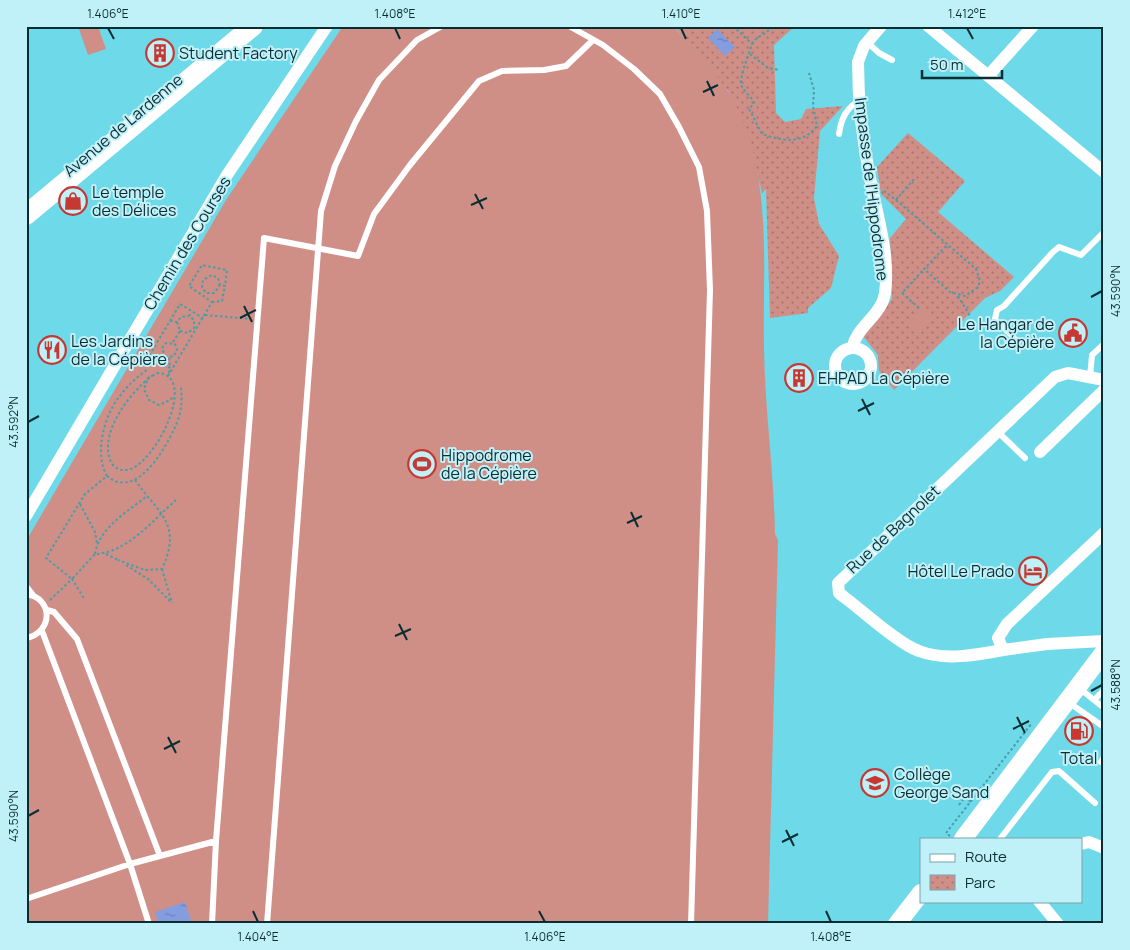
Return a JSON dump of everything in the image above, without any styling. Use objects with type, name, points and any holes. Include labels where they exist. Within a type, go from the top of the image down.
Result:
[{"type":"main road","name":"Avenue de Lardenne","points":[[26,205],[242,26]]},
{"type":"main road","name":"Avenue de Lardenne","points":[[26,215],[253,26]]},
{"type":"main road","points":[[965,837],[1104,652]]},
{"type":"main road","points":[[898,924],[920,893]]},
{"type":"street","name":"Chemin des Courses","points":[[26,516],[228,175],[327,26]]},
{"type":"street","name":"Impasse de l'Hippodrome","points":[[852,348],[854,338],[880,307],[885,296],[886,281],[883,240],[870,181],[858,62],[867,42],[880,26]]},
{"type":"street","points":[[928,26],[1104,172]]},
{"type":"street","points":[[988,76],[1033,26]]},
{"type":"street","name":"Rue de Bagnolet","points":[[1003,650],[970,655],[932,655],[918,651],[844,597],[838,588],[841,577],[997,431],[1061,374],[1068,373],[1104,380]]},
{"type":"street","points":[[1040,452],[1104,390]]},
{"type":"street","points":[[1104,533],[1007,624],[998,638],[1003,650],[1048,644],[1104,641]]},
{"type":"street","points":[[1082,844],[1089,842],[1104,848]]},
{"type":"street","points":[[1040,902],[1058,924]]},
{"type":"lane","points":[[266,924],[321,211],[335,166],[356,121],[379,80],[417,40],[442,26]]},
{"type":"lane","points":[[569,26],[594,40],[634,69],[660,94],[680,127],[699,167],[707,211],[710,290],[690,924]]},
{"type":"lane","points":[[212,924],[216,841],[264,238],[318,250],[358,256],[374,214],[410,165],[479,81],[502,71],[544,70],[566,66],[594,40]]},
{"type":"lane","points":[[867,42],[879,53],[892,60]]},
{"type":"lane","points":[[838,134],[841,119],[853,104],[861,99]]},
{"type":"lane","points":[[1015,339],[995,319],[997,310],[1004,306],[1059,247],[1081,255],[1104,232]]},
{"type":"lane","points":[[1090,378],[1092,355],[1104,344]]},
{"type":"lane","points":[[997,431],[1025,458]]},
{"type":"lane","points":[[26,586],[29,595],[54,612],[76,639],[160,856]]},
{"type":"lane","points":[[26,638],[35,636],[46,625],[46,607]]},
{"type":"lane","points":[[42,631],[130,864],[149,924]]},
{"type":"lane","points":[[1094,700],[1104,690]]},
{"type":"lane","points":[[1073,694],[1094,700],[1104,708]]},
{"type":"lane","points":[[1073,694],[1104,727]]},
{"type":"lane","points":[[1001,838],[1052,772],[1059,771],[1096,803]]},
{"type":"lane","points":[[26,899],[130,864],[216,841]]},
{"type":"path","points":[[733,26],[752,44]]},
{"type":"path","points":[[772,26],[768,33],[752,44],[740,79],[741,85],[752,97],[754,103],[749,109],[762,134],[775,139],[803,138],[810,135],[817,126],[813,106],[814,90],[809,73]]},
{"type":"path","points":[[750,54],[768,68],[780,70]]},
{"type":"path","points":[[896,200],[915,178]]},
{"type":"path","points":[[870,181],[896,200],[979,273],[978,288],[965,296],[958,296],[950,292],[924,270]]},
{"type":"path","points":[[919,308],[902,292],[948,244]]},
{"type":"path","points":[[202,266],[212,267],[227,270],[222,301],[212,302],[189,286],[202,266]]},
{"type":"path","points":[[212,267],[212,275]]},
{"type":"path","points":[[203,280],[212,275]]},
{"type":"path","points":[[212,275],[218,278],[220,285]]},
{"type":"path","points":[[195,276],[203,280]]},
{"type":"path","points":[[203,280],[202,287],[206,292],[214,293],[220,285]]},
{"type":"path","points":[[220,285],[225,286]]},
{"type":"path","points":[[204,296],[206,292]]},
{"type":"path","points":[[958,296],[970,316]]},
{"type":"path","points":[[168,376],[212,302]]},
{"type":"path","points":[[173,370],[149,356],[180,304],[204,317],[257,319]]},
{"type":"path","points":[[189,316],[192,312]]},
{"type":"path","points":[[177,322],[183,316],[189,316],[194,320],[194,328],[188,333],[180,331]]},
{"type":"path","points":[[170,321],[177,322]]},
{"type":"path","points":[[173,343],[180,331],[177,322]]},
{"type":"path","points":[[154,359],[165,356],[169,357],[177,352],[176,346],[173,343],[167,342],[163,346],[165,356]]},
{"type":"path","points":[[168,376],[170,368],[169,357]]},
{"type":"path","points":[[148,370],[118,398],[109,414],[102,447],[102,464],[107,476],[122,482],[146,473],[168,443],[180,416],[181,387]]},
{"type":"path","points":[[164,374],[168,376],[175,385],[174,396],[171,413],[161,436],[148,455],[134,467],[127,471],[119,470],[112,464],[108,447],[112,427],[139,385],[153,375],[164,374]]},
{"type":"path","points":[[153,375],[145,384],[144,389],[149,400],[160,405],[174,396]]},
{"type":"path","points":[[84,600],[72,579],[46,558],[85,494],[107,476]]},
{"type":"path","points":[[118,560],[148,579],[172,603],[162,569],[171,537],[169,527],[162,512],[134,479]]},
{"type":"path","points":[[97,543],[111,525],[147,496]]},
{"type":"path","points":[[105,554],[127,542],[176,500]]},
{"type":"path","points":[[46,607],[95,554],[97,543],[95,532],[80,504]]},
{"type":"path","points":[[95,554],[105,554],[145,570],[162,569]]},
{"type":"path","points":[[965,837],[946,834],[1037,716]]},
{"type":"path","points":[[959,805],[965,797],[973,804]]},
{"type":"green space","points":[[78,26],[98,26],[106,49],[88,55]]},
{"type":"green space","name":"Hippodrome de la Cépière","points":[[343,26],[673,26],[702,57],[727,90],[742,120],[753,151],[763,216],[765,372],[775,534],[778,540],[768,924],[26,924],[26,541],[226,200]]},
{"type":"green space","points":[[674,26],[795,26],[774,45],[776,113],[785,122],[801,119],[806,109],[843,106],[820,131],[814,198],[819,224],[839,256],[831,288],[808,308],[808,313],[770,318],[766,189],[762,193],[749,140],[728,91]]},
{"type":"green space","points":[[908,133],[965,181],[938,212],[1014,277],[1000,291],[985,298],[894,390],[879,371],[878,355],[863,336],[892,299],[890,238],[906,219],[881,194],[877,167]]},
{"type":"green space","points":[[921,306],[930,318],[918,333],[906,324]]},
{"type":"water","points":[[717,29],[735,47],[725,56],[708,38]]},
{"type":"water","points":[[185,902],[192,924],[159,924],[155,912]]},
{"type":"place","name":"Student Factory","points":[[160,53]]},
{"type":"place","name":"Le temple des Délices","points":[[73,201]]},
{"type":"place","name":"Le Hangar de la Cépière","points":[[1073,333]]},
{"type":"place","name":"Les Jardins de la Cépière","points":[[52,350]]},
{"type":"place","name":"EHPAD La Cépière","points":[[799,378]]},
{"type":"place","name":"Hippodrome de la Cépière","points":[[422,464]]},
{"type":"place","name":"Hôtel Le Prado","points":[[1033,571]]},
{"type":"place","name":"Total","points":[[1079,731]]},
{"type":"place","name":"Collège George Sand","points":[[875,783]]}]
